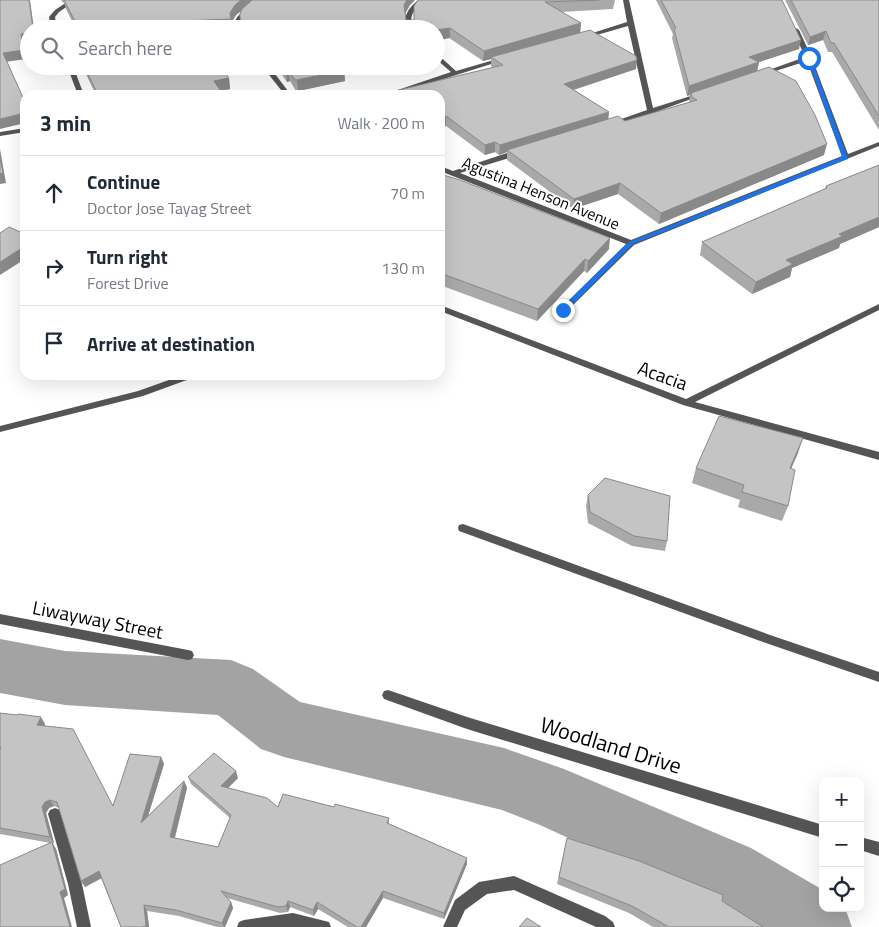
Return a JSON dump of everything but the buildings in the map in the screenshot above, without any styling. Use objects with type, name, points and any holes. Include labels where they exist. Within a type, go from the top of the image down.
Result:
[{"type":"street","points":[[52,20],[56,11],[74,0]]},
{"type":"street","points":[[238,20],[260,0]]},
{"type":"street","points":[[406,20],[408,13],[421,0]]},
{"type":"street","points":[[626,0],[651,112]]},
{"type":"street","points":[[574,39],[630,23]]},
{"type":"street","points":[[793,25],[809,58],[846,157]]},
{"type":"street","points":[[402,90],[510,57]]},
{"type":"street","points":[[753,77],[809,58]]},
{"type":"street","points":[[445,64],[455,73]]},
{"type":"street","points":[[73,75],[79,90]]},
{"type":"street","points":[[272,75],[284,90]]},
{"type":"street","points":[[604,126],[706,93]]},
{"type":"street","points":[[0,134],[20,131]]},
{"type":"street","points":[[563,310],[631,243],[879,144]]},
{"type":"street","points":[[453,173],[528,150]]},
{"type":"street","name":"Agustina Henson Avenue","points":[[445,170],[631,243]]},
{"type":"street","points":[[686,403],[879,307]]},
{"type":"street","name":"Acacia","points":[[445,310],[686,403],[879,456]]},
{"type":"street","points":[[0,428],[140,394],[178,380]]},
{"type":"street","points":[[463,528],[767,639],[879,677]]},
{"type":"street","name":"Liwayway Street","points":[[0,619],[188,655]]},
{"type":"street","name":"Woodland Drive","points":[[388,695],[467,723],[819,831]]},
{"type":"street","points":[[55,814],[75,884],[84,927]]},
{"type":"street","points":[[864,844],[879,849]]},
{"type":"street","points":[[450,927],[460,905],[484,887],[514,883],[600,921],[608,927]]},
{"type":"street","points":[[244,927],[293,920],[324,927]]},
{"type":"waterway","points":[[0,666],[65,678],[231,688],[284,728],[504,779],[564,802],[725,873],[815,927]]},
{"type":"route","points":[[563,310],[631,243],[846,157],[809,58]]}]
